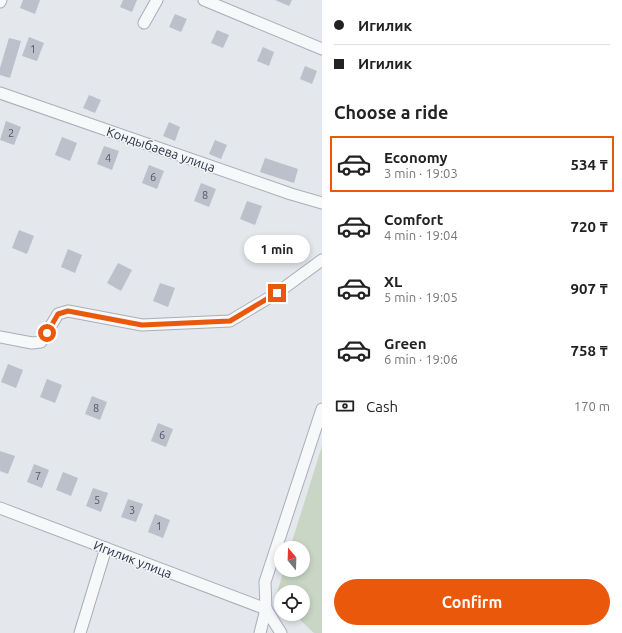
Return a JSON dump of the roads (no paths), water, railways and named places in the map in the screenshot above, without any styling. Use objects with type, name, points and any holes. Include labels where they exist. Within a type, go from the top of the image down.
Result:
[{"type":"street","points":[[144,23],[157,0]]},
{"type":"street","points":[[204,0],[322,49]]},
{"type":"street","name":"Кондыбаева улица","points":[[0,93],[291,194],[322,203]]},
{"type":"street","points":[[0,337],[32,343],[41,342],[58,314],[68,311],[142,325],[230,321],[277,293],[322,260]]},
{"type":"street","points":[[260,633],[266,610],[265,582],[322,409]]},
{"type":"street","name":"Игилик улица","points":[[0,508],[266,610]]},
{"type":"street","points":[[80,633],[106,548]]},
{"type":"street","points":[[266,610],[280,632]]}]
